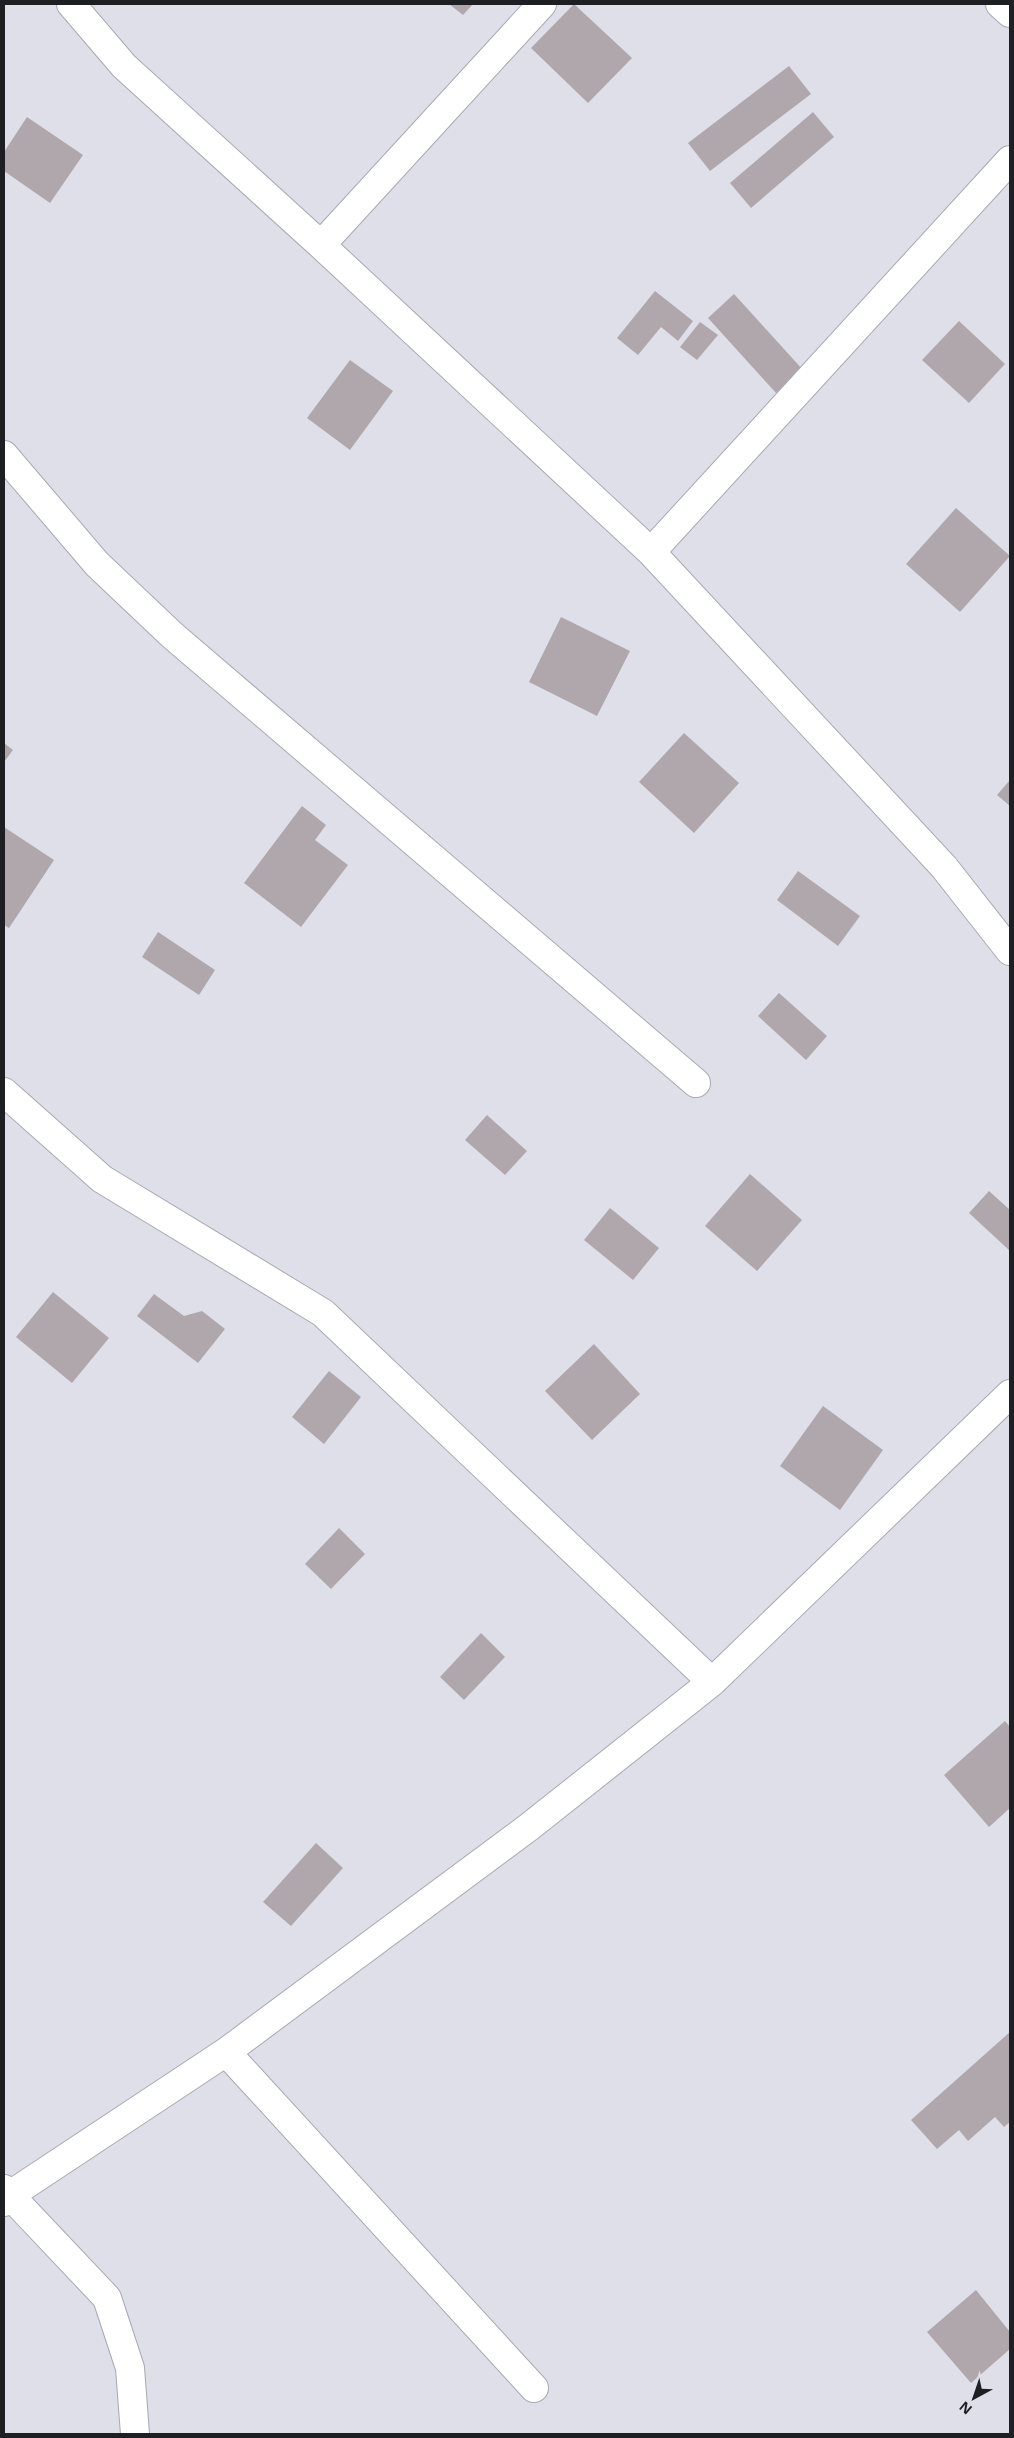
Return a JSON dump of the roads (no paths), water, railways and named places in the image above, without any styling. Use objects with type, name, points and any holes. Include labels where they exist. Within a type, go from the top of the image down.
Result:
[{"type":"street","points":[[72,4],[124,66],[321,245],[651,552],[944,867],[1010,951]]},
{"type":"street","points":[[321,245],[542,4]]},
{"type":"street","points":[[1000,4],[1010,13]]},
{"type":"street","points":[[651,552],[1010,160]]},
{"type":"street","points":[[4,455],[97,564],[172,635],[696,1082]]},
{"type":"street","points":[[4,1092],[102,1179],[323,1313],[712,1682]]},
{"type":"street","points":[[135,2434],[130,2368],[107,2298],[6,2195],[226,2052],[529,1826],[712,1682],[1010,1394]]},
{"type":"street","points":[[226,2052],[534,2388]]}]
